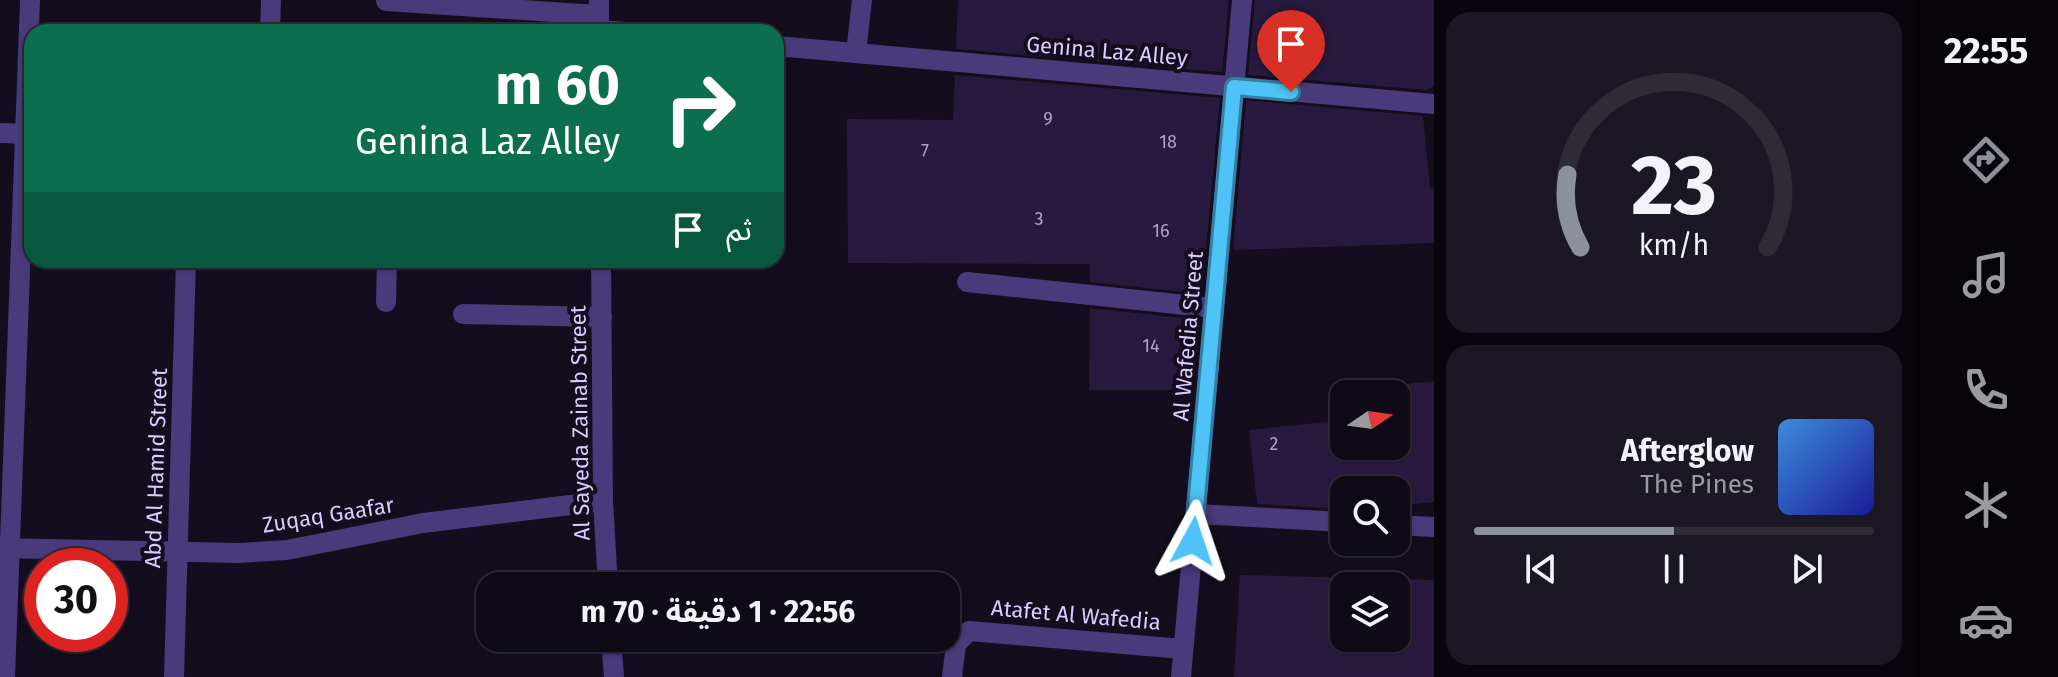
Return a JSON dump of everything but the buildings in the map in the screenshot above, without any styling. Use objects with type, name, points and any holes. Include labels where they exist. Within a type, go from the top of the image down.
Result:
[{"type":"street","points":[[30,0],[30,24]]},
{"type":"street","points":[[270,24],[271,0]]},
{"type":"street","points":[[856,53],[862,0]]},
{"type":"street","name":"Al Wafedia Street","points":[[1181,677],[1242,0]]},
{"type":"street","points":[[386,1],[599,19]]},
{"type":"street","name":"Genina Laz Alley","points":[[784,47],[1434,104]]},
{"type":"street","points":[[0,133],[24,134]]},
{"type":"street","points":[[5,677],[5,548],[24,206]]},
{"type":"street","name":"Abd Al Hamid Street","points":[[174,677],[186,268]]},
{"type":"street","points":[[386,302],[387,268]]},
{"type":"street","name":"Al Sayeda Zainab Street","points":[[601,268],[603,501],[607,572]]},
{"type":"street","points":[[967,282],[1214,308]]},
{"type":"street","points":[[463,314],[602,317]]},
{"type":"street","name":"Zuqaq Gaafar","points":[[5,548],[178,549],[239,553],[287,550],[423,523],[603,501]]},
{"type":"street","points":[[1196,514],[1330,521]]},
{"type":"street","points":[[1410,526],[1434,527]]},
{"type":"street","name":"Atafet Al Wafedia","points":[[952,677],[956,644],[969,631],[1183,649]]},
{"type":"street","points":[[612,652],[614,677]]},
{"type":"route","points":[[1193,541],[1234,87],[1291,92]]}]
